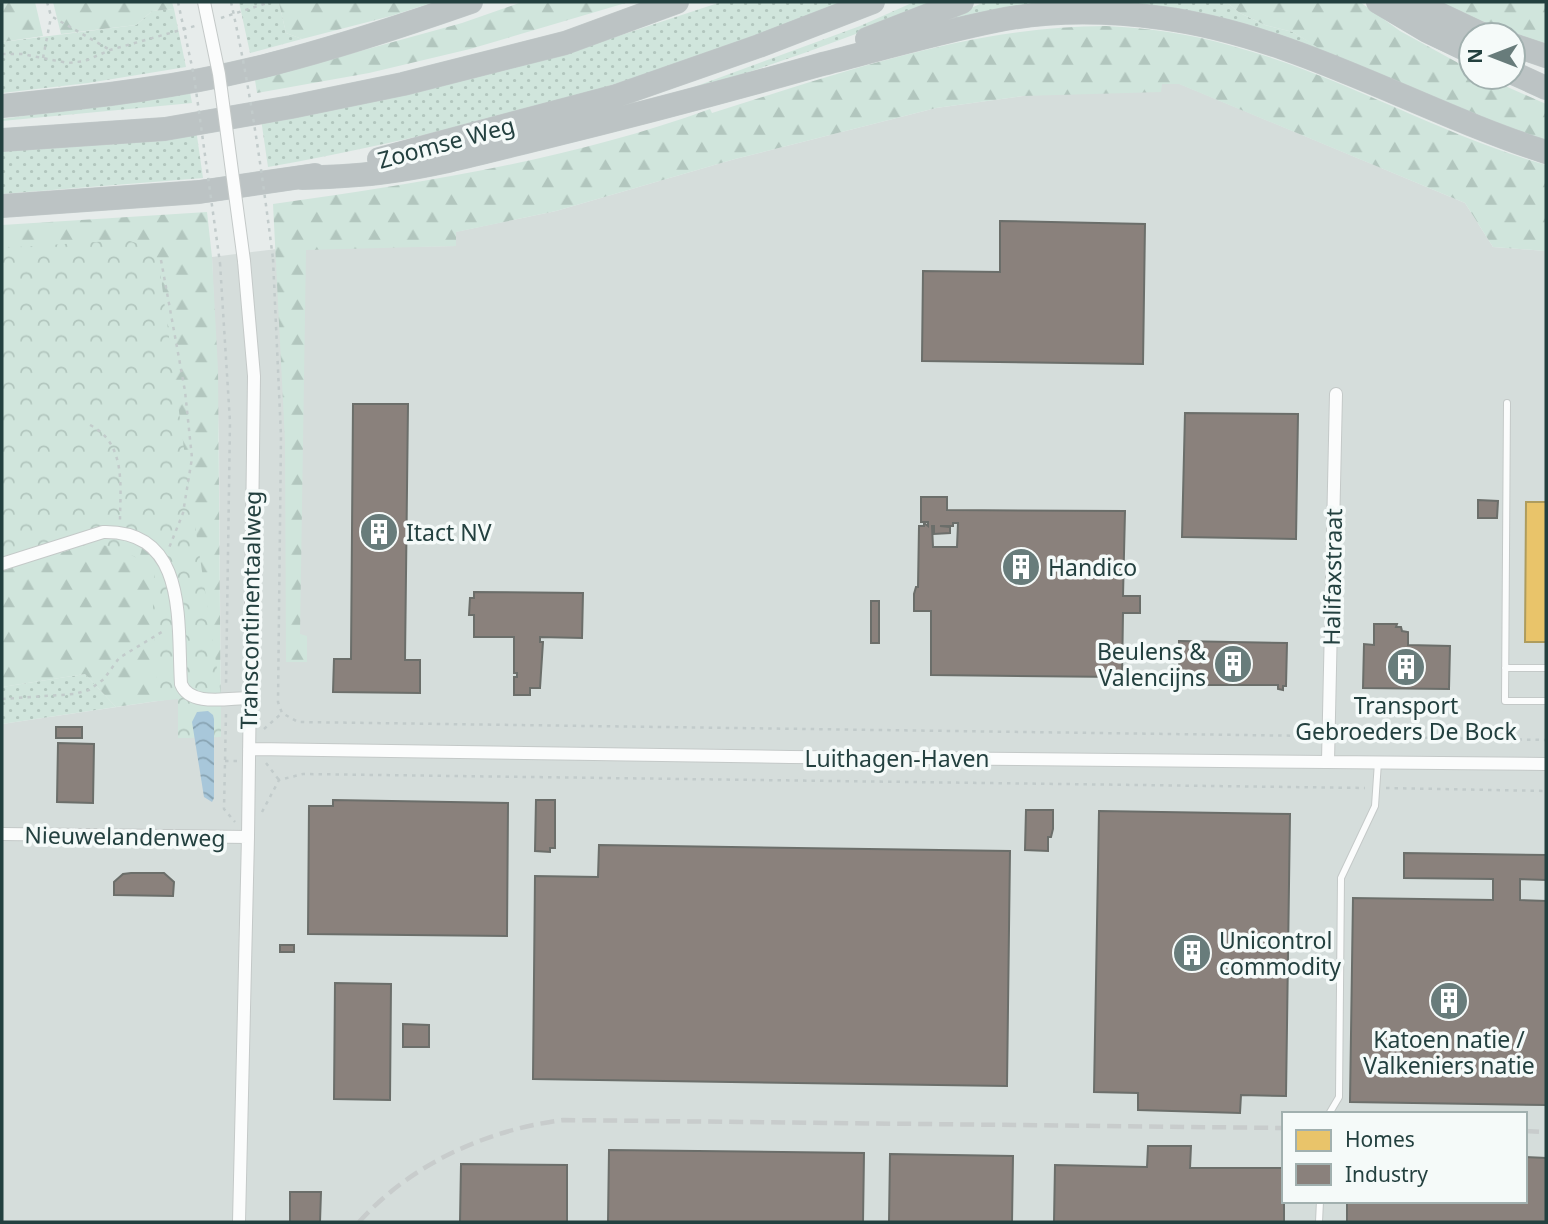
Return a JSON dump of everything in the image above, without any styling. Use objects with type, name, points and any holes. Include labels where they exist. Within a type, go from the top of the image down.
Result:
[{"type":"highway","points":[[2,106],[155,87],[270,65],[384,33],[471,2]]},
{"type":"highway","points":[[2,140],[165,129],[303,105],[403,84],[565,43],[677,2]]},
{"type":"highway","name":"Zoomse Weg","points":[[2,206],[199,191],[302,178],[616,96],[759,46],[873,2]]},
{"type":"highway","points":[[753,83],[962,2]]},
{"type":"highway","points":[[1378,2],[1457,45]]},
{"type":"highway","points":[[1414,2],[1457,22]]},
{"type":"highway","points":[[302,178],[389,172],[448,160],[697,100],[997,20],[1078,13],[1121,14],[1186,22],[1255,38],[1339,70],[1470,126],[1546,152]]},
{"type":"highway","points":[[1527,50],[1546,56]]},
{"type":"highway","points":[[1527,79],[1546,88]]},
{"type":"street","name":"Transcontinentaalweg","points":[[204,2],[219,74],[244,261],[254,376],[248,837],[239,1222]]},
{"type":"street","name":"Halifaxstraat","points":[[1328,761],[1336,394]]},
{"type":"street","points":[[2,564],[103,532],[120,532],[152,545],[165,561],[174,590],[183,691],[198,698],[248,698]]},
{"type":"street","name":"Luithagen-Haven","points":[[248,749],[1546,764]]},
{"type":"street","name":"Nieuwelandenweg","points":[[2,834],[248,837]]},
{"type":"lane","points":[[1507,402],[1505,701],[1546,701]]},
{"type":"lane","points":[[1505,668],[1546,668]]},
{"type":"lane","points":[[1330,1112],[1339,1097],[1342,878],[1375,806],[1378,762]]},
{"type":"lane","points":[[1319,1222],[1320,1203]]},
{"type":"path","points":[[43,58],[51,16],[47,2]]},
{"type":"path","points":[[178,2],[194,76],[220,263],[230,422],[224,809],[248,837],[279,780],[303,774],[1546,791]]},
{"type":"path","points":[[231,2],[259,148],[273,259],[281,436],[278,702],[282,713],[298,722],[1546,740]]},
{"type":"path","points":[[219,19],[270,2]]},
{"type":"path","points":[[51,16],[110,50]]},
{"type":"path","points":[[2,54],[22,54],[68,63],[85,61],[110,50],[195,26]]},
{"type":"path","points":[[161,260],[185,391],[192,458],[183,513],[165,561]]},
{"type":"path","points":[[90,425],[103,432],[117,455],[120,473],[120,532]]},
{"type":"path","points":[[2,699],[74,694],[89,690],[104,679],[120,659],[177,623]]},
{"type":"path","points":[[265,729],[282,713]]},
{"type":"path","points":[[265,761],[279,780]]},
{"type":"shaded area","points":[[1180,84],[1465,203],[1493,247],[1546,251],[1546,1222],[2,1222],[2,724],[178,698],[178,737],[221,737],[219,440],[212,257],[277,249],[455,246],[455,232],[556,211],[735,159],[936,108],[1023,96]]},
{"type":"green space","points":[[2,2],[35,2],[43,36],[2,42]]},
{"type":"green space","points":[[53,2],[172,2],[174,9],[152,11],[136,25],[61,34]]},
{"type":"green space","points":[[239,2],[281,2],[279,3],[286,33],[302,39],[250,53]]},
{"type":"green space","points":[[434,2],[302,39],[286,33],[279,3]]},
{"type":"green space","points":[[522,2],[629,2],[470,49],[369,73],[257,93],[255,80],[462,23]]},
{"type":"green space","points":[[721,2],[846,2],[715,51],[591,91],[376,146],[268,167],[261,119],[570,52]]},
{"type":"green space","points":[[914,2],[938,2],[787,59],[695,89],[694,87],[860,26]]},
{"type":"green space","points":[[985,2],[1226,2],[1240,13],[1265,25],[1293,32],[1318,47],[1308,48],[1210,18],[937,22]]},
{"type":"green space","points":[[1226,2],[1360,2],[1400,31],[1457,62],[1457,91],[1517,91],[1546,104],[1546,145],[1308,48],[1317,47],[1293,32],[1265,25],[1240,13]]},
{"type":"green space","points":[[1433,2],[1541,2],[1546,5],[1546,47],[1527,39],[1527,21],[1481,21]]},
{"type":"green space","points":[[174,9],[186,67],[88,83],[2,93],[2,42],[136,25],[152,11]]},
{"type":"green space","points":[[1106,26],[1185,35],[1272,58],[1467,137],[1546,165],[1546,251],[1493,247],[1465,203],[1179,84],[1162,84],[1161,92],[1023,96],[936,108],[735,159],[556,211],[456,232],[456,246],[306,250],[300,634],[307,636],[307,662],[286,662],[285,441],[273,204],[439,178],[549,156],[657,127],[710,109],[712,113],[906,54],[956,43],[1056,28]]},
{"type":"green space","points":[[190,92],[192,103],[2,121],[2,119]]},
{"type":"green space","points":[[196,129],[203,178],[2,194],[2,148]]},
{"type":"green space","points":[[207,212],[218,370],[221,737],[178,738],[178,698],[116,707],[85,674],[2,687],[2,225]]},
{"type":"green space","points":[[127,240],[151,248],[159,263],[221,695],[221,737],[178,738],[178,699],[158,701],[152,587],[159,555],[143,545],[139,559],[115,548],[89,544],[2,571],[2,248]]},
{"type":"green space","points":[[85,674],[116,707],[2,724],[2,687]]},
{"type":"water","points":[[208,711],[214,719],[212,802],[204,797],[192,722],[197,712]]},
{"type":"building: Homes","points":[[1526,502],[1546,502],[1546,642],[1525,642]]},
{"type":"building: Industry","points":[[1000,221],[1145,224],[1143,364],[922,361],[923,271],[1000,272]]},
{"type":"building: Industry","name":"Itact NV","points":[[353,404],[408,404],[405,660],[420,660],[420,693],[333,692],[334,659],[351,659]]},
{"type":"building: Industry","points":[[1185,413],[1298,414],[1296,539],[1182,537]]},
{"type":"building: Industry","name":"Handico","points":[[921,497],[947,497],[947,510],[1125,511],[1123,596],[1140,596],[1140,613],[1123,613],[1122,677],[931,675],[931,611],[914,611],[914,594],[918,587],[919,526],[924,526],[924,523],[928,526],[928,522],[921,522]],"holes":[[[953,523],[958,523],[957,547],[933,547],[932,526],[934,534],[950,533],[950,527],[940,526],[953,526]]]},
{"type":"building: Industry","points":[[1478,500],[1498,501],[1497,518],[1478,518]]},
{"type":"building: Industry","points":[[474,592],[583,593],[582,638],[540,637],[540,642],[543,642],[540,688],[530,688],[530,695],[514,695],[514,677],[517,677],[517,673],[514,673],[514,637],[474,637],[474,615],[469,615],[470,598],[474,598]]},
{"type":"building: Industry","points":[[871,601],[879,601],[879,643],[871,643]]},
{"type":"building: Industry","name":"Transport Gebroeders De Bock","points":[[1374,624],[1397,624],[1396,627],[1408,632],[1408,645],[1450,646],[1449,689],[1363,688],[1364,644],[1374,645]]},
{"type":"building: Industry","name":"Beulens & Valencijns","points":[[1179,641],[1287,643],[1286,686],[1283,686],[1283,690],[1278,689],[1278,685],[1179,685]]},
{"type":"building: Industry","points":[[56,727],[82,727],[82,738],[56,738]]},
{"type":"building: Industry","points":[[58,743],[94,744],[93,803],[57,802]]},
{"type":"building: Industry","points":[[333,800],[508,803],[507,936],[308,934],[309,806],[333,806]]},
{"type":"building: Industry","points":[[536,800],[555,800],[555,848],[550,848],[550,852],[535,851]]},
{"type":"building: Industry","points":[[1026,810],[1053,810],[1053,829],[1051,837],[1048,837],[1048,851],[1025,850]]},
{"type":"building: Industry","name":"Unicontrol commodity","points":[[1099,811],[1290,814],[1286,1096],[1241,1095],[1240,1113],[1138,1110],[1138,1093],[1094,1092]]},
{"type":"building: Industry","points":[[599,845],[1010,851],[1007,1086],[533,1079],[535,876],[598,877]]},
{"type":"building: Industry","name":"Katoen natie / Valkeniers natie","points":[[1404,853],[1546,855],[1546,880],[1520,879],[1520,900],[1546,901],[1546,1105],[1350,1102],[1353,898],[1493,900],[1493,879],[1404,878]]},
{"type":"building: Industry","points":[[164,873],[174,882],[173,896],[114,895],[114,882],[123,874]]},
{"type":"building: Industry","points":[[280,945],[294,945],[294,952],[280,952]]},
{"type":"building: Industry","points":[[335,983],[391,984],[390,1100],[334,1099]]},
{"type":"building: Industry","points":[[403,1024],[429,1025],[429,1047],[403,1047]]},
{"type":"building: Industry","points":[[1148,1146],[1191,1146],[1190,1168],[1282,1168],[1284,1222],[1054,1222],[1055,1165],[1147,1167]]},
{"type":"building: Industry","points":[[609,1150],[864,1153],[863,1222],[608,1222]]},
{"type":"building: Industry","points":[[890,1154],[1013,1156],[1012,1222],[889,1222]]},
{"type":"building: Industry","points":[[1527,1157],[1546,1158],[1546,1222],[1347,1222],[1347,1203],[1527,1203]]},
{"type":"building: Industry","points":[[461,1164],[567,1165],[567,1222],[460,1222]]},
{"type":"building: Industry","points":[[290,1192],[321,1192],[320,1222],[290,1222]]},
{"type":"railway","points":[[359,1222],[402,1183],[452,1153],[506,1132],[563,1120],[1282,1128]]},
{"type":"railway","points":[[1527,1131],[1546,1132]]},
{"type":"place","name":"Itact NV","points":[[379,532]]},
{"type":"place","name":"Handico","points":[[1021,567]]},
{"type":"place","name":"Beulens & Valencijns","points":[[1233,664]]},
{"type":"place","name":"Transport Gebroeders De Bock","points":[[1406,667]]},
{"type":"place","name":"Unicontrol commodity","points":[[1192,953]]},
{"type":"place","name":"Katoen natie / Valkeniers natie","points":[[1449,1001]]}]
